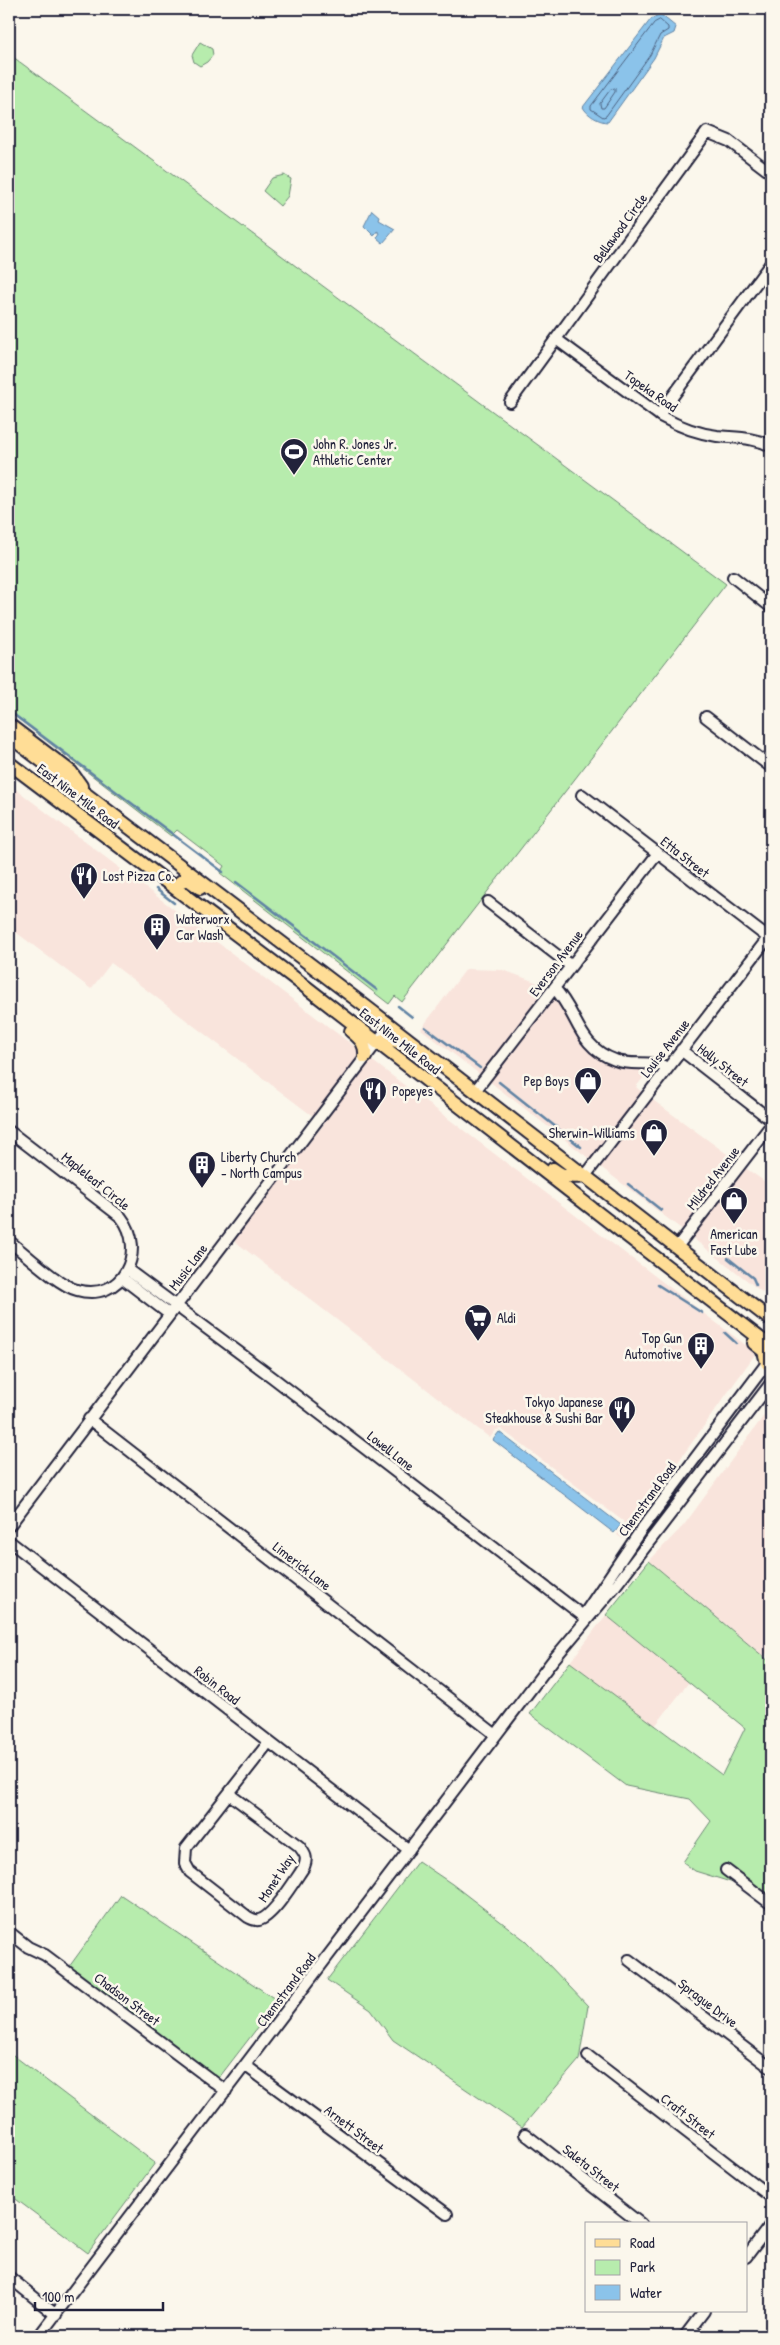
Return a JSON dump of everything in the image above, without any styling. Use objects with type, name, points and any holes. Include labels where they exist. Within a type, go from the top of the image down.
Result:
[{"type":"main road","points":[[9,725],[71,772],[86,794]]},
{"type":"main road","name":"East Nine Mile Road","points":[[9,736],[390,1025],[771,1320]]},
{"type":"main road","points":[[9,745],[138,842],[158,848]]},
{"type":"main road","name":"East Nine Mile Road","points":[[9,763],[293,977],[771,1347]]},
{"type":"main road","points":[[174,887],[183,880],[190,880],[228,909],[277,939]]},
{"type":"main road","points":[[293,977],[315,1003],[362,1039],[366,1048],[365,1057]]},
{"type":"main road","points":[[377,1042],[388,1038],[400,1042],[460,1088],[476,1091]]},
{"type":"main road","points":[[404,1063],[414,1079],[497,1144],[502,1151]]},
{"type":"main road","points":[[521,1153],[544,1163],[563,1176],[570,1178],[584,1176]]},
{"type":"main road","points":[[536,1165],[549,1183],[756,1344],[764,1351],[769,1362]]},
{"type":"main road","points":[[622,1232],[651,1244],[771,1337]]},
{"type":"street","name":"Bellawood Circle","points":[[510,402],[707,132],[729,141],[771,173]]},
{"type":"street","points":[[659,415],[771,263]]},
{"type":"street","name":"Topeka Road","points":[[556,339],[659,415],[679,427],[696,432],[747,438],[771,446]]},
{"type":"street","points":[[733,577],[771,607]]},
{"type":"street","points":[[706,717],[771,767]]},
{"type":"street","name":"Etta Street","points":[[582,795],[770,939]]},
{"type":"street","name":"Everson Avenue","points":[[476,1091],[658,853]]},
{"type":"street","points":[[488,902],[571,966]]},
{"type":"street","name":"Louise Avenue","points":[[584,1176],[770,939]]},
{"type":"street","points":[[554,988],[586,1039],[603,1054],[628,1064],[656,1063],[668,1068]]},
{"type":"street","name":"Music Lane","points":[[9,1526],[390,1025]]},
{"type":"street","name":"Holly Street","points":[[681,1050],[771,1120]]},
{"type":"street","name":"Mildred Avenue","points":[[677,1247],[771,1125]]},
{"type":"street","name":"Mapleleaf Circle","points":[[9,1130],[121,1217],[131,1233],[133,1243],[133,1253],[125,1274]]},
{"type":"street","points":[[9,1241],[66,1286],[75,1290],[100,1291],[109,1288],[125,1274]]},
{"type":"street","points":[[125,1274],[177,1305]]},
{"type":"street","points":[[125,1274],[169,1314]]},
{"type":"street","name":"Lowell Lane","points":[[177,1305],[585,1617]]},
{"type":"street","name":"Chemstrand Road","points":[[585,1617],[640,1530],[769,1362]]},
{"type":"street","name":"Chemstrand Road","points":[[39,2336],[246,2066],[585,1617],[664,1523],[771,1383]]},
{"type":"street","name":"Limerick Lane","points":[[89,1419],[496,1735]]},
{"type":"street","name":"Robin Road","points":[[9,1541],[409,1850]]},
{"type":"street","name":"Monet Way","points":[[229,1794],[299,1846],[306,1855],[307,1860],[304,1867],[269,1914],[261,1920],[248,1917],[190,1872],[186,1863],[186,1848],[269,1742]]},
{"type":"street","points":[[726,1870],[771,1904]]},
{"type":"street","name":"Chadson Street","points":[[9,1932],[28,1947],[45,1955],[226,2091]]},
{"type":"street","name":"Sprague Drive","points":[[629,1960],[771,2068]]},
{"type":"street","name":"Craft Street","points":[[588,2056],[771,2197]]},
{"type":"street","name":"Arnett Street","points":[[246,2066],[446,2214]]},
{"type":"street","name":"Saleta Street","points":[[524,2134],[638,2222]]},
{"type":"street","points":[[748,2255],[771,2226]]},
{"type":"street","points":[[9,2277],[56,2315]]},
{"type":"street","points":[[700,2336],[688,2333],[703,2312]]},
{"type":"shaded area","points":[[9,784],[363,1053],[314,1117],[111,963],[91,989],[9,927]]},
{"type":"shaded area","points":[[466,969],[503,970],[549,987],[482,1076],[421,1029]]},
{"type":"shaded area","points":[[554,995],[575,1033],[591,1052],[613,1065],[650,1069],[636,1087],[643,1093],[591,1160],[489,1081]]},
{"type":"shaded area","points":[[370,1059],[756,1353],[623,1539],[617,1535],[623,1527],[623,1521],[501,1429],[496,1430],[490,1438],[232,1239],[324,1124],[321,1122]]},
{"type":"shaded area","points":[[650,1098],[738,1162],[684,1231],[598,1165]]},
{"type":"shaded area","points":[[744,1167],[771,1186],[771,1299],[690,1236]]},
{"type":"shaded area","points":[[771,1406],[771,1648],[764,1657],[649,1561],[684,1525]]},
{"type":"shaded area","points":[[606,1615],[689,1682],[655,1726],[570,1662]]},
{"type":"green space","points":[[200,42],[212,49],[213,55],[200,66],[194,62],[192,55]]},
{"type":"green space","name":"John R. Jones Jr. Athletic Center","points":[[9,54],[726,584],[402,1002],[395,996],[389,1004],[220,873],[224,866],[177,830],[171,836],[9,712]]},
{"type":"green space","points":[[284,175],[291,179],[288,196],[280,206],[263,191],[272,178]]},
{"type":"green space","points":[[649,1561],[771,1663],[771,1893],[763,1891],[726,1863],[720,1871],[737,1884],[695,1871],[683,1862],[711,1821],[690,1799],[626,1786],[530,1714],[570,1662],[722,1775],[745,1728],[606,1615]]},
{"type":"green space","points":[[418,1861],[452,1884],[526,1941],[588,2006],[579,2060],[522,2127],[393,2040],[371,2010],[327,1980]]},
{"type":"green space","points":[[121,1895],[278,2001],[218,2079],[69,1967]]},
{"type":"green space","points":[[9,2052],[155,2163],[88,2253],[9,2194]]},
{"type":"water","points":[[660,14],[676,27],[674,33],[664,38],[654,58],[608,122],[594,118],[583,107],[651,19]]},
{"type":"water","points":[[372,210],[380,217],[379,220],[395,229],[383,243],[377,238],[380,233],[377,231],[374,236],[364,226]]},
{"type":"water","points":[[499,1432],[621,1525],[614,1533],[493,1440]]},
{"type":"waterway","points":[[9,711],[223,872]]},
{"type":"waterway","points":[[236,882],[377,990]]},
{"type":"waterway","points":[[156,889],[174,903]]},
{"type":"waterway","points":[[192,916],[203,924]]},
{"type":"waterway","points":[[398,1006],[412,1017]]},
{"type":"waterway","points":[[425,1027],[480,1068]]},
{"type":"waterway","points":[[499,1082],[581,1147]]},
{"type":"waterway","points":[[628,1184],[661,1210]]},
{"type":"waterway","points":[[728,1258],[753,1278],[756,1285]]},
{"type":"waterway","points":[[658,1285],[702,1313]]},
{"type":"waterway","points":[[725,1333],[736,1343]]},
{"type":"place","name":"John R. Jones Jr. Athletic Center","points":[[294,476]]},
{"type":"place","name":"Lost Pizza Co.","points":[[84,900]]},
{"type":"place","name":"Waterworx Car Wash","points":[[157,951]]},
{"type":"place","name":"Pep Boys","points":[[588,1105]]},
{"type":"place","name":"Popeyes","points":[[373,1115]]},
{"type":"place","name":"Sherwin-Williams","points":[[654,1157]]},
{"type":"place","name":"Liberty Church - North Campus","points":[[202,1189]]},
{"type":"place","name":"American Fast Lube","points":[[734,1225]]},
{"type":"place","name":"Aldi","points":[[478,1342]]},
{"type":"place","name":"Top Gun Automotive","points":[[701,1370]]},
{"type":"place","name":"Tokyo Japanese Steakhouse & Sushi Bar","points":[[622,1434]]}]
